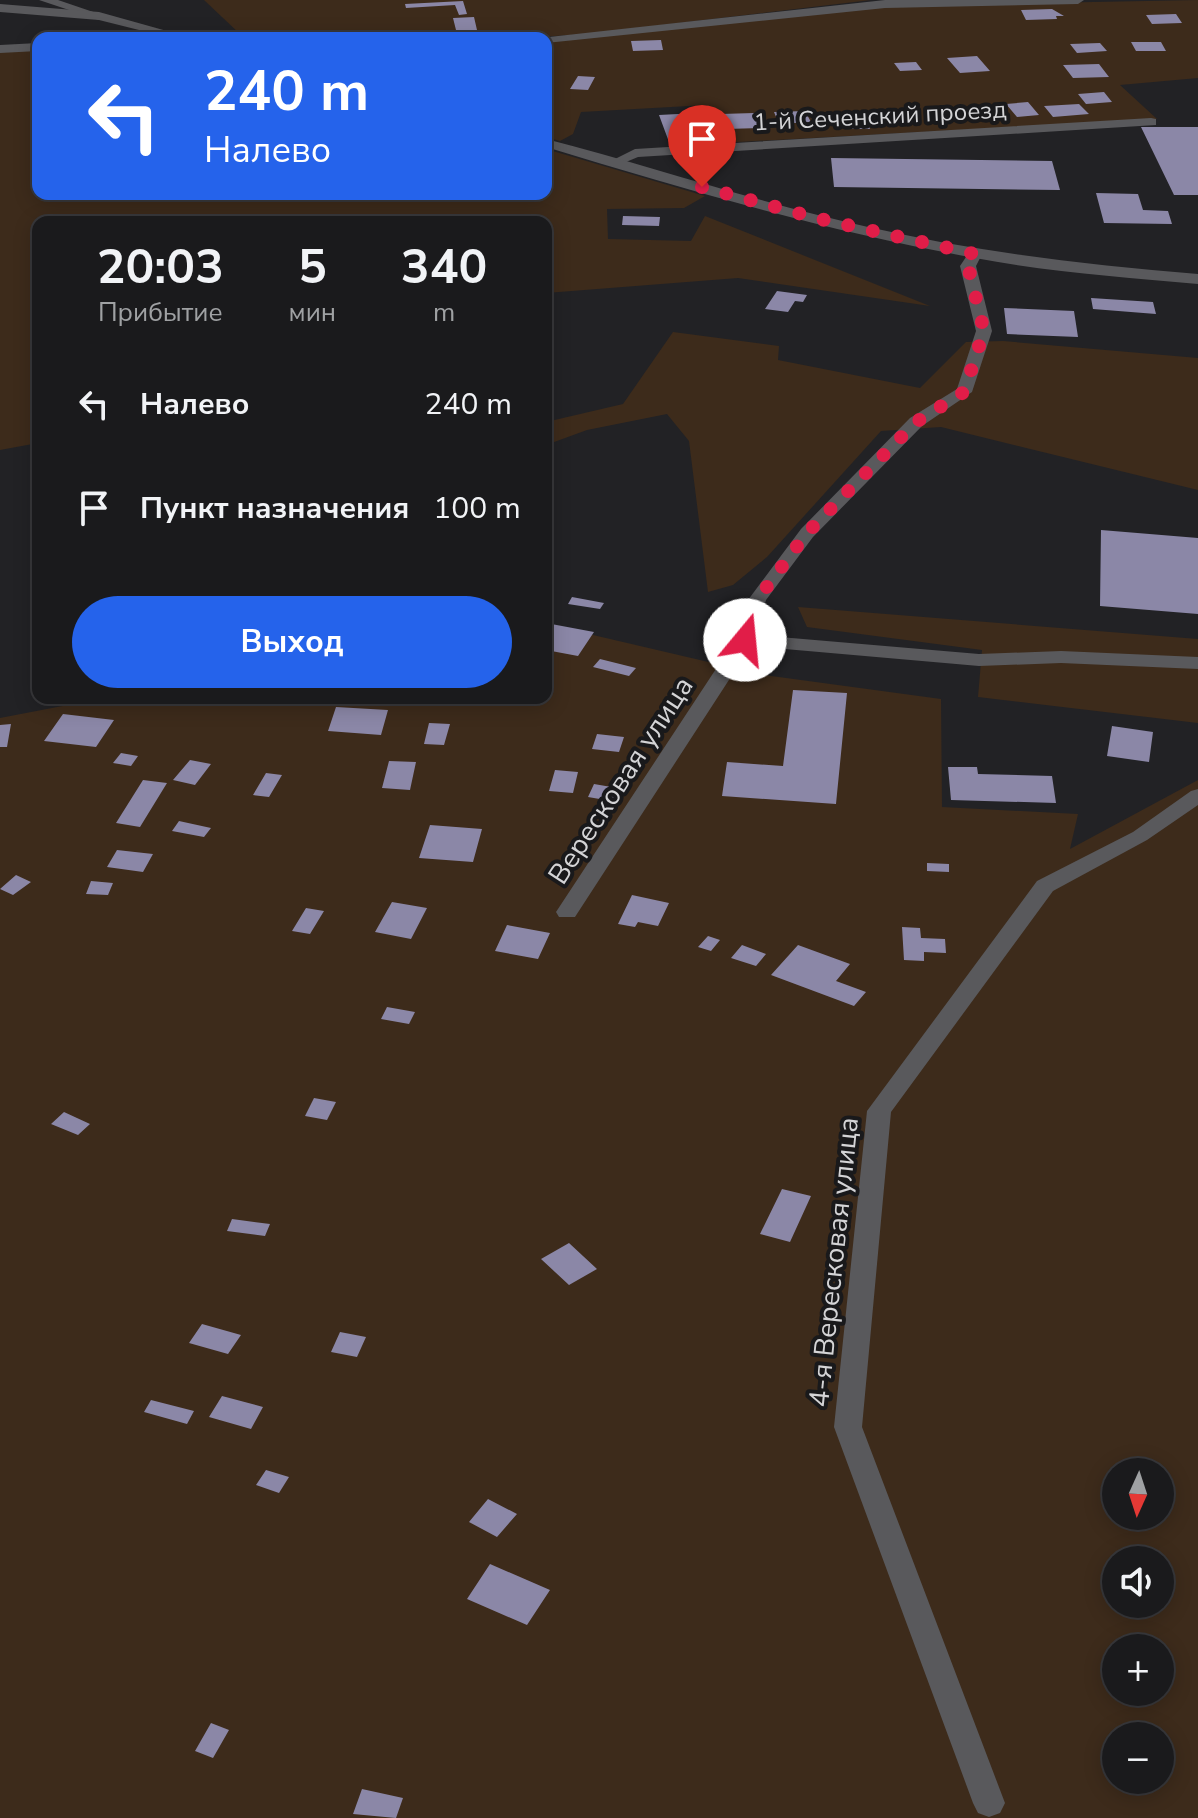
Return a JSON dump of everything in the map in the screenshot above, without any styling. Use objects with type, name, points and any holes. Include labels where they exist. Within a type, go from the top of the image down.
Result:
[{"type":"street","points":[[45,0],[162,32]]},
{"type":"street","points":[[552,38],[885,4],[1078,0]]},
{"type":"street","points":[[0,8],[99,16]]},
{"type":"street","points":[[0,49],[32,47]]},
{"type":"street","name":"1-й Сеченский проезд","points":[[614,163],[635,153],[1151,122]]},
{"type":"street","points":[[552,145],[820,219],[975,254],[1198,279]]},
{"type":"street","name":"Вересковая улица","points":[[567,912],[745,640],[757,600],[807,533],[916,422],[964,392],[984,331],[968,266],[975,254]]},
{"type":"street","points":[[745,640],[979,660],[1061,657],[1198,663]]},
{"type":"street","name":"4-я Вересковая улица","points":[[989,1803],[848,1427],[879,1111],[1045,886],[1140,836],[1198,795]]},
{"type":"shaded area","points":[[204,0],[871,0],[552,36],[552,32],[238,32]]},
{"type":"shaded area","points":[[1198,0],[1198,78],[1120,85],[1157,119],[720,143],[707,105],[581,112],[573,134],[560,141],[552,139],[552,41],[887,6]]},
{"type":"shaded area","points":[[32,50],[32,200],[552,200],[552,151],[705,196],[684,208],[607,209],[608,239],[691,241],[705,216],[930,306],[738,278],[552,293],[552,216],[32,216],[32,444],[0,450],[0,52]]},
{"type":"shaded area","points":[[673,332],[779,346],[778,360],[920,388],[966,342],[1003,341],[1198,358],[1198,490],[941,427],[881,431],[767,557],[733,585],[708,592],[689,441],[667,414],[587,430],[552,443],[552,421],[623,404]]},
{"type":"shaded area","points":[[798,607],[1198,639],[1198,723],[978,697],[982,650],[807,627]]},
{"type":"shaded area","points":[[552,625],[764,675],[941,699],[942,807],[1078,814],[1070,849],[1198,780],[1198,1818],[0,1818],[0,718],[73,704],[552,704]]},
{"type":"building","points":[[463,1],[467,14],[459,15],[455,5],[406,8],[405,4]]},
{"type":"building","points":[[1052,9],[1064,16],[1026,20],[1021,10]]},
{"type":"building","points":[[1176,14],[1182,23],[1152,24],[1146,15]]},
{"type":"building","points":[[474,17],[477,30],[456,30],[453,18]]},
{"type":"building","points":[[298,31],[353,31],[353,32]]},
{"type":"building","points":[[661,40],[663,50],[633,51],[631,41]]},
{"type":"building","points":[[1131,42],[1161,42],[1166,51],[1136,51]]},
{"type":"building","points":[[1100,43],[1107,51],[1077,53],[1070,44]]},
{"type":"building","points":[[977,56],[990,71],[960,73],[947,58]]},
{"type":"building","points":[[916,62],[922,70],[900,71],[894,63]]},
{"type":"building","points":[[1099,64],[1109,77],[1073,78],[1063,65]]},
{"type":"building","points":[[578,76],[595,77],[588,90],[570,89]]},
{"type":"building","points":[[1104,92],[1112,102],[1086,104],[1078,94]]},
{"type":"building","points":[[1028,102],[1039,115],[1017,117],[1006,104]]},
{"type":"building","points":[[1079,104],[1089,114],[1053,117],[1044,106]]},
{"type":"building","points":[[805,111],[811,122],[779,124],[774,112]]},
{"type":"building","points":[[905,112],[913,124],[891,125],[884,113]]},
{"type":"building","points":[[697,113],[708,141],[669,142],[659,115]]},
{"type":"building","points":[[754,113],[760,128],[727,129],[721,114]]},
{"type":"building","points":[[847,116],[865,116],[870,129],[852,129]]},
{"type":"building","points":[[1141,127],[1198,127],[1198,195],[1174,195]]},
{"type":"building","points":[[831,158],[1052,161],[1060,190],[834,187]]},
{"type":"building","points":[[1096,193],[1138,194],[1143,210],[1168,211],[1172,224],[1104,223]]},
{"type":"building","points":[[623,216],[660,217],[659,226],[622,225]]},
{"type":"building","points":[[777,291],[807,295],[803,302],[795,301],[788,312],[765,309]]},
{"type":"building","points":[[1091,298],[1153,302],[1156,314],[1093,309]]},
{"type":"building","points":[[1004,308],[1074,311],[1078,337],[1007,334]]},
{"type":"building","points":[[1101,530],[1198,538],[1198,614],[1100,606]]},
{"type":"building","points":[[572,597],[604,603],[600,609],[568,604]]},
{"type":"building","points":[[552,624],[594,632],[578,656],[552,651]]},
{"type":"building","points":[[600,659],[636,668],[629,676],[593,667]]},
{"type":"building","points":[[793,690],[847,693],[836,804],[722,796],[727,762],[783,766]]},
{"type":"building","points":[[336,707],[388,710],[381,735],[328,731]]},
{"type":"building","points":[[63,714],[114,720],[96,747],[44,741]]},
{"type":"building","points":[[429,723],[450,724],[444,745],[424,744]]},
{"type":"building","points":[[11,724],[7,747],[0,747],[0,725]]},
{"type":"building","points":[[1112,726],[1153,732],[1149,762],[1107,756]]},
{"type":"building","points":[[597,734],[624,737],[619,752],[592,749]]},
{"type":"building","points":[[121,753],[138,756],[131,766],[113,763]]},
{"type":"building","points":[[190,760],[211,764],[195,785],[173,780]]},
{"type":"building","points":[[389,761],[416,762],[410,790],[382,788]]},
{"type":"building","points":[[948,767],[977,767],[978,774],[1052,776],[1056,803],[951,800]]},
{"type":"building","points":[[555,770],[578,772],[573,793],[549,791]]},
{"type":"building","points":[[266,773],[282,775],[269,797],[253,795]]},
{"type":"building","points":[[143,780],[167,783],[140,827],[116,823]]},
{"type":"building","points":[[594,784],[623,789],[617,802],[588,797]]},
{"type":"building","points":[[179,821],[211,828],[204,837],[172,831]]},
{"type":"building","points":[[430,825],[482,829],[473,862],[419,858]]},
{"type":"building","points":[[117,850],[153,854],[143,872],[107,867]]},
{"type":"building","points":[[927,863],[949,864],[949,872],[927,871]]},
{"type":"building","points":[[16,875],[31,882],[13,895],[0,889]]},
{"type":"building","points":[[91,881],[113,883],[108,895],[86,894]]},
{"type":"building","points":[[632,895],[669,903],[658,926],[638,922],[635,927],[618,924]]},
{"type":"building","points":[[392,902],[427,908],[411,939],[375,932]]},
{"type":"building","points":[[306,908],[324,911],[310,934],[292,931]]},
{"type":"building","points":[[507,925],[550,933],[538,959],[495,951]]},
{"type":"building","points":[[902,927],[920,928],[921,938],[945,939],[946,953],[924,952],[924,961],[904,960]]},
{"type":"building","points":[[708,936],[720,940],[711,951],[698,947]]},
{"type":"building","points":[[742,945],[766,954],[756,966],[731,958]]},
{"type":"building","points":[[798,945],[850,964],[836,981],[866,992],[854,1006],[771,975]]},
{"type":"building","points":[[387,1007],[415,1012],[409,1024],[381,1019]]},
{"type":"building","points":[[314,1098],[336,1102],[327,1120],[305,1116]]},
{"type":"building","points":[[64,1112],[90,1124],[78,1135],[51,1124]]},
{"type":"building","points":[[782,1189],[811,1196],[790,1242],[760,1234]]},
{"type":"building","points":[[232,1219],[270,1224],[265,1236],[227,1231]]},
{"type":"building","points":[[569,1243],[597,1269],[569,1285],[541,1259]]},
{"type":"building","points":[[202,1324],[241,1335],[228,1354],[189,1343]]},
{"type":"building","points":[[340,1332],[366,1337],[357,1357],[331,1352]]},
{"type":"building","points":[[222,1396],[263,1407],[251,1429],[209,1417]]},
{"type":"building","points":[[151,1400],[194,1411],[187,1424],[144,1412]]},
{"type":"building","points":[[266,1470],[289,1477],[279,1493],[256,1485]]},
{"type":"building","points":[[488,1499],[517,1514],[497,1537],[469,1522]]},
{"type":"building","points":[[490,1564],[550,1590],[527,1625],[467,1599]]},
{"type":"building","points":[[211,1723],[229,1730],[213,1758],[195,1751]]},
{"type":"building","points":[[362,1789],[403,1798],[396,1818],[353,1814]]},
{"type":"route","points":[[702,187],[820,219],[975,254],[968,266],[984,331],[964,392],[916,422],[807,533],[757,600],[745,640]]}]
